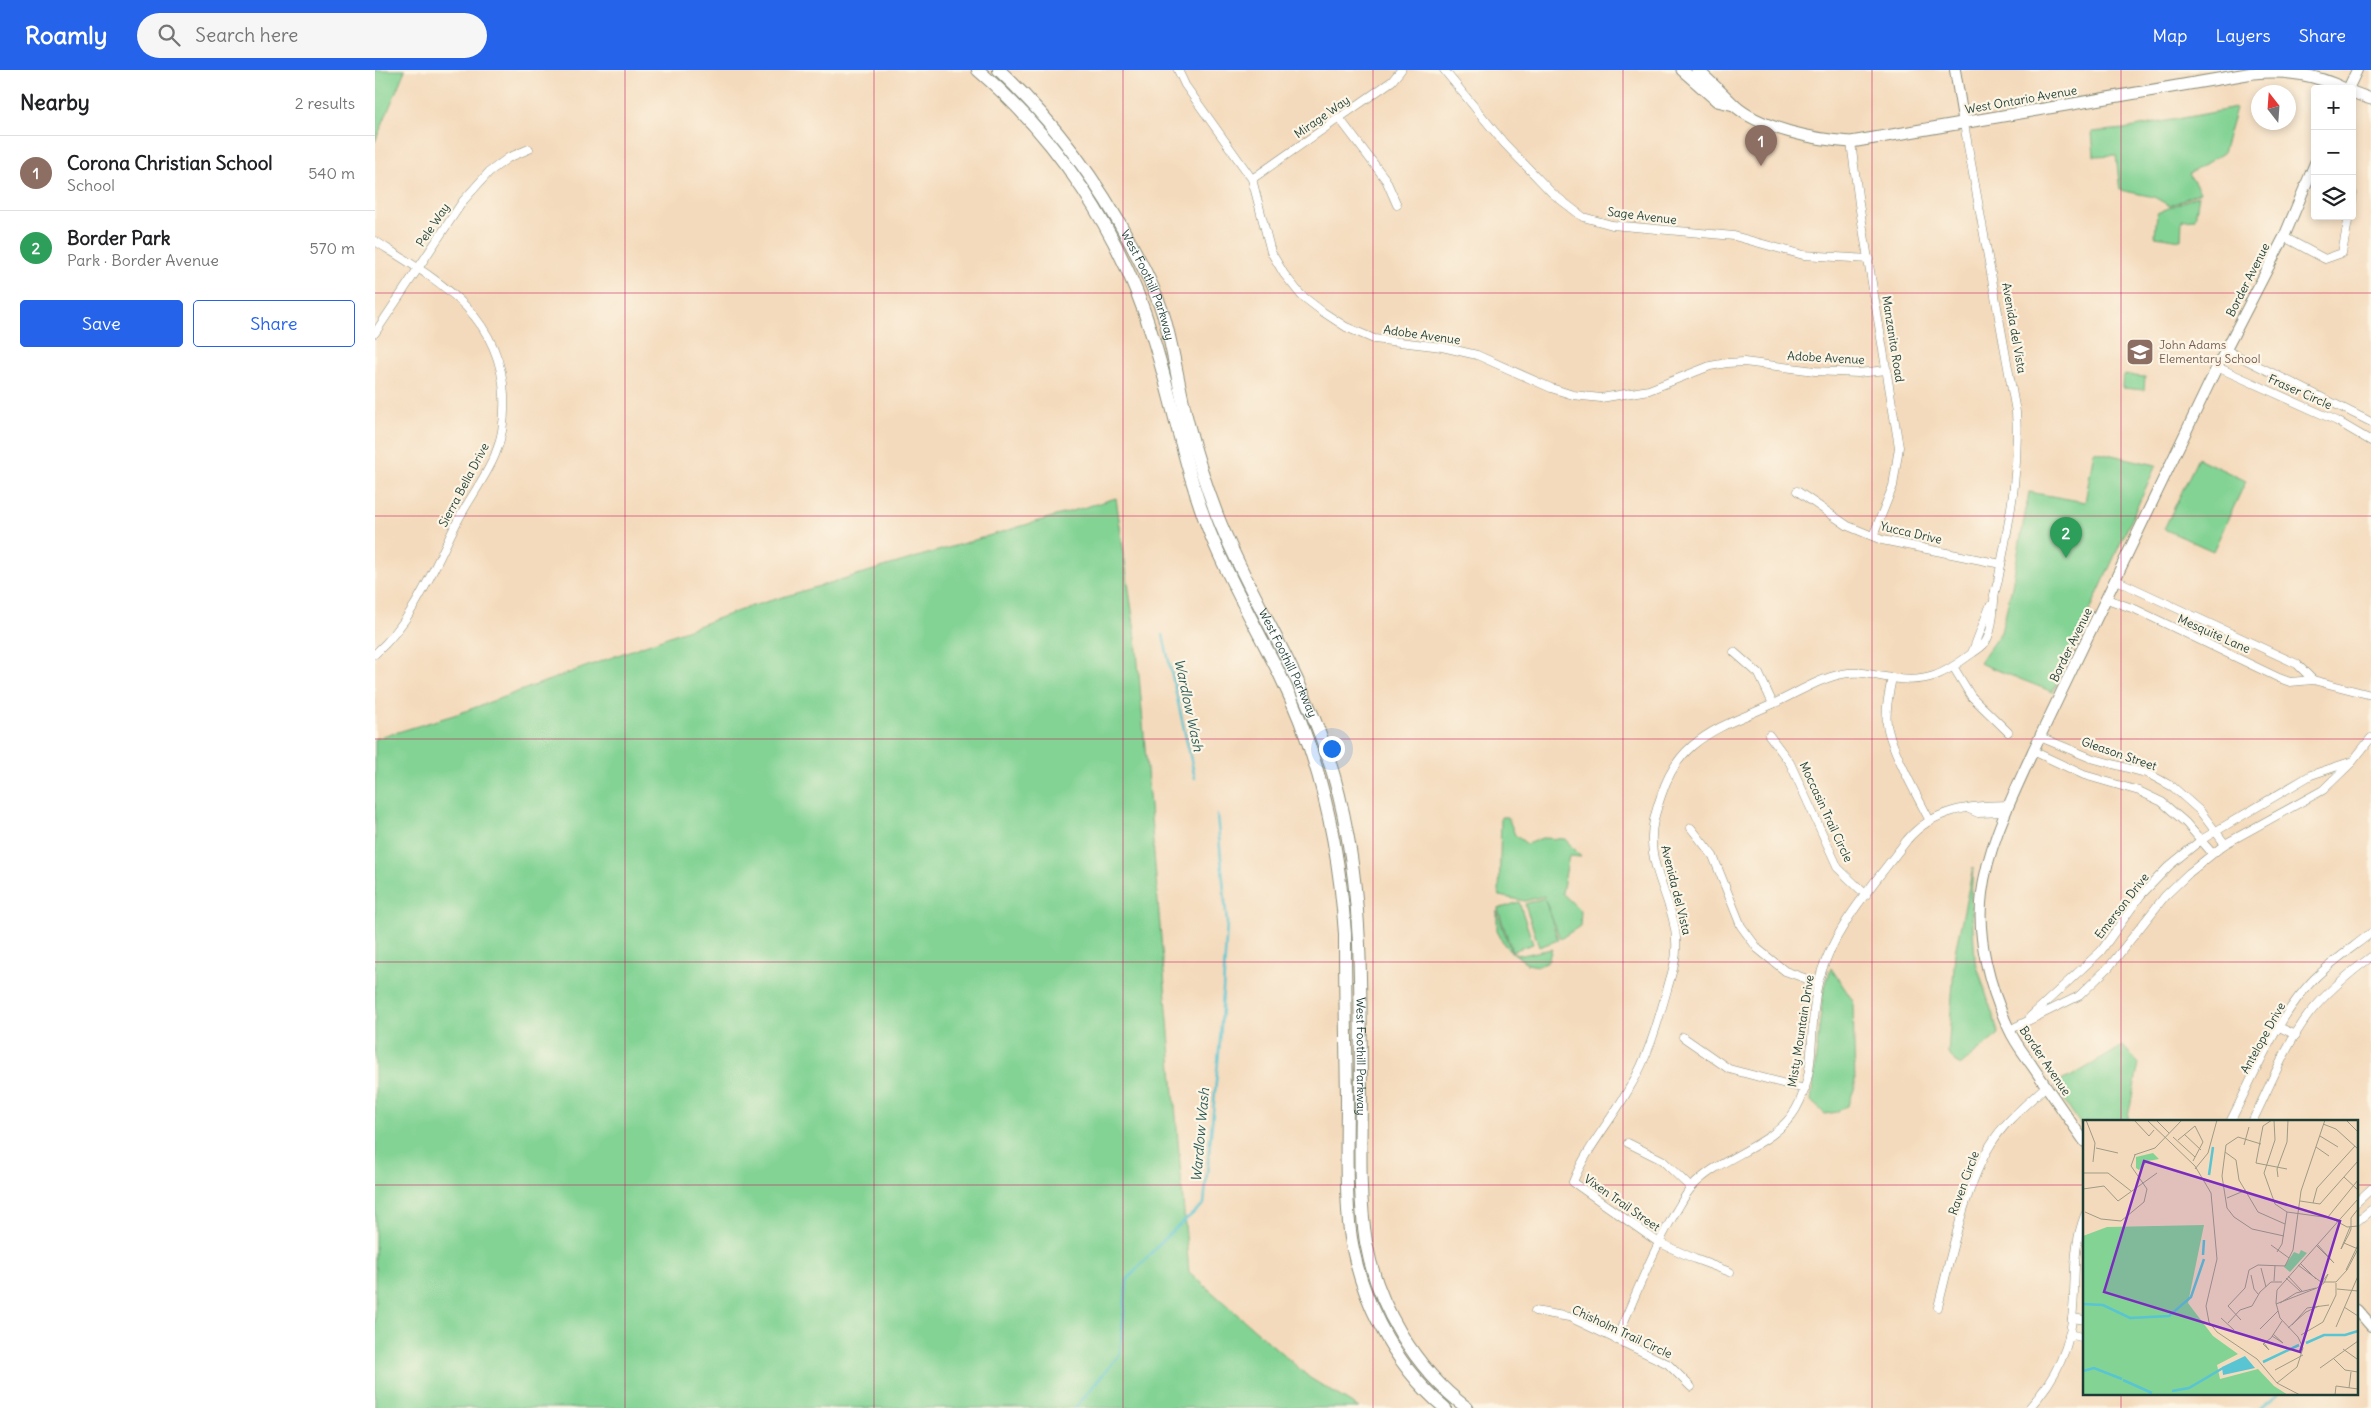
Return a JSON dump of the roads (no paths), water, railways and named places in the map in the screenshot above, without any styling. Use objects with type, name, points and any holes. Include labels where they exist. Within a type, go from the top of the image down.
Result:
[{"type":"main road","name":"West Foothill Parkway","points":[[978,70],[1039,130],[1090,199],[1109,232],[1139,294],[1152,335],[1183,456],[1206,523],[1225,569],[1280,675],[1313,758],[1328,810],[1343,894],[1349,1225],[1360,1275],[1379,1322],[1401,1360],[1419,1382],[1445,1408]]},
{"type":"main road","name":"West Foothill Parkway","points":[[999,70],[1045,115],[1075,152],[1106,199],[1155,290],[1171,348],[1188,423],[1217,515],[1239,566],[1306,700],[1335,781],[1347,830],[1353,870],[1358,931],[1362,1195],[1366,1242],[1371,1262],[1391,1314],[1405,1340],[1438,1382],[1467,1408]]},
{"type":"main road","name":"West Ontario Avenue","points":[[1682,70],[1717,101],[1735,105],[1780,129],[1817,138],[1851,142],[1964,124],[2253,72],[2295,72],[2337,85]]},
{"type":"main road","name":"West Ontario Avenue","points":[[1697,70],[1735,105]]},
{"type":"main road","points":[[2356,93],[2371,99]]},
{"type":"street","name":"Adobe Avenue","points":[[1178,70],[1185,85],[1252,178],[1271,252],[1284,274],[1301,295],[1323,312],[1346,327],[1374,340],[1442,347],[1477,355],[1551,388],[1573,395],[1601,398],[1649,390],[1710,366],[1727,363],[1744,362],[1815,371],[1859,373],[1887,370]]},
{"type":"street","name":"Mirage Way","points":[[1252,178],[1340,119],[1392,81],[1401,70]]},
{"type":"street","name":"Sage Avenue","points":[[1444,70],[1503,143],[1552,193],[1583,217],[1612,225],[1734,236],[1803,255],[1869,259]]},
{"type":"street","name":"Avenida del Vista","points":[[1573,1182],[1581,1161],[1631,1086],[1661,1017],[1675,962],[1675,933],[1652,842],[1654,817],[1671,770],[1693,746],[1734,718],[1773,704],[1813,684],[1841,674],[1865,671],[1892,678],[1916,680],[1937,676],[1954,668],[1972,653],[1983,648],[1989,635],[1995,591],[2016,480],[2018,446],[2016,412],[1955,70]]},
{"type":"street","points":[[2349,85],[2357,70]]},
{"type":"street","points":[[1340,119],[1386,180],[1397,205]]},
{"type":"street","name":"Manzanita Road","points":[[1851,142],[1859,204],[1899,447],[1893,486],[1873,536]]},
{"type":"street","name":"Pele Way","points":[[375,333],[417,267],[463,201],[489,172],[508,158],[529,149]]},
{"type":"street","name":"Border Avenue","points":[[2083,1139],[2009,1030],[1985,959],[1980,923],[1982,893],[1989,862],[2008,808],[2033,751],[2217,367],[2284,238],[2311,173]]},
{"type":"street","points":[[2284,238],[2325,259],[2342,253],[2348,220]]},
{"type":"street","name":"Sierra Bella Drive","points":[[375,241],[417,267],[447,288],[465,304],[481,322],[496,352],[503,380],[503,432],[496,454],[461,514],[412,610],[391,640],[375,654]]},
{"type":"street","name":"Fraser Circle","points":[[2226,350],[2371,422]]},
{"type":"street","name":"Fraser Circle","points":[[2217,367],[2337,421],[2371,441]]},
{"type":"street","name":"Yucca Drive","points":[[1797,491],[1848,526],[1882,540],[2001,564]]},
{"type":"street","name":"Mesquite Lane","points":[[2116,580],[2297,664],[2313,680]]},
{"type":"street","name":"Mesquite Lane","points":[[2107,599],[2137,610],[2279,678],[2290,682],[2313,680],[2371,695]]},
{"type":"street","points":[[1734,652],[1759,674],[1773,704]]},
{"type":"street","points":[[1954,668],[1971,696],[2008,732]]},
{"type":"street","points":[[1892,678],[1887,703],[1887,724],[1908,777],[1929,819]]},
{"type":"street","name":"Moccasin Trail Circle","points":[[1769,735],[1790,763],[1838,868],[1866,895]]},
{"type":"street","name":"Gleason Street","points":[[2040,737],[2091,758],[2119,765],[2157,779],[2173,787],[2200,811],[2225,844]]},
{"type":"street","name":"Emerson Drive","points":[[2009,1030],[2065,1005],[2079,996],[2109,967],[2165,896],[2212,853],[2323,790],[2352,762],[2371,738]]},
{"type":"street","points":[[2033,751],[2084,775],[2139,790],[2162,802],[2212,853]]},
{"type":"street","name":"Emerson Drive","points":[[2024,1022],[2101,951],[2141,895],[2169,866],[2201,840],[2311,775],[2352,762]]},
{"type":"street","name":"Misty Mountain Drive","points":[[1616,1340],[1658,1242],[1691,1188],[1709,1173],[1779,1128],[1794,1111],[1805,1089],[1810,1062],[1818,983],[1834,941],[1866,895],[1917,827],[1929,819],[1981,805],[2008,808]]},
{"type":"street","points":[[1691,828],[1713,856],[1741,926],[1759,949],[1785,971],[1818,983]]},
{"type":"street","name":"Antelope Drive","points":[[2232,1120],[2279,1027],[2314,979],[2371,934]]},
{"type":"street","points":[[2253,1120],[2296,1035],[2309,1015],[2333,987],[2371,957]]},
{"type":"street","points":[[2279,1027],[2296,1035]]},
{"type":"street","points":[[1683,1037],[1729,1069],[1805,1089]]},
{"type":"street","name":"Raven Circle","points":[[1938,1307],[1956,1240],[1979,1167],[1991,1143],[2046,1086]]},
{"type":"street","points":[[1628,1143],[1662,1160],[1691,1188]]},
{"type":"street","name":"Vixen Trail Street","points":[[1573,1182],[1658,1242],[1730,1272]]},
{"type":"street","points":[[2359,1200],[2371,1189]]},
{"type":"street","points":[[2359,1219],[2371,1210]]},
{"type":"street","points":[[2029,1408],[2041,1395],[2063,1360],[2073,1318],[2074,1256],[2083,1222]]},
{"type":"street","name":"Chisholm Trail Circle","points":[[1535,1311],[1569,1317],[1668,1364],[1691,1387]]},
{"type":"street","points":[[2359,1312],[2371,1326]]},
{"type":"street","points":[[2073,1318],[2083,1320]]},
{"type":"street","points":[[2069,1334],[2083,1338]]},
{"type":"waterway","name":"Wardlow Wash","points":[[1163,635],[1195,778]]},
{"type":"waterway","name":"Wardlow Wash","points":[[1075,1408],[1120,1354],[1127,1280],[1168,1235],[1204,1204],[1220,1041],[1227,923],[1217,815]]},
{"type":"waterway","points":[[2260,1408],[2275,1396]]},
{"type":"place","name":"Corona Christian School","points":[[1761,166]]},
{"type":"place","name":"John Adams Elementary School","points":[[2140,352]]},
{"type":"place","name":"Border Park","points":[[2066,558]]}]
